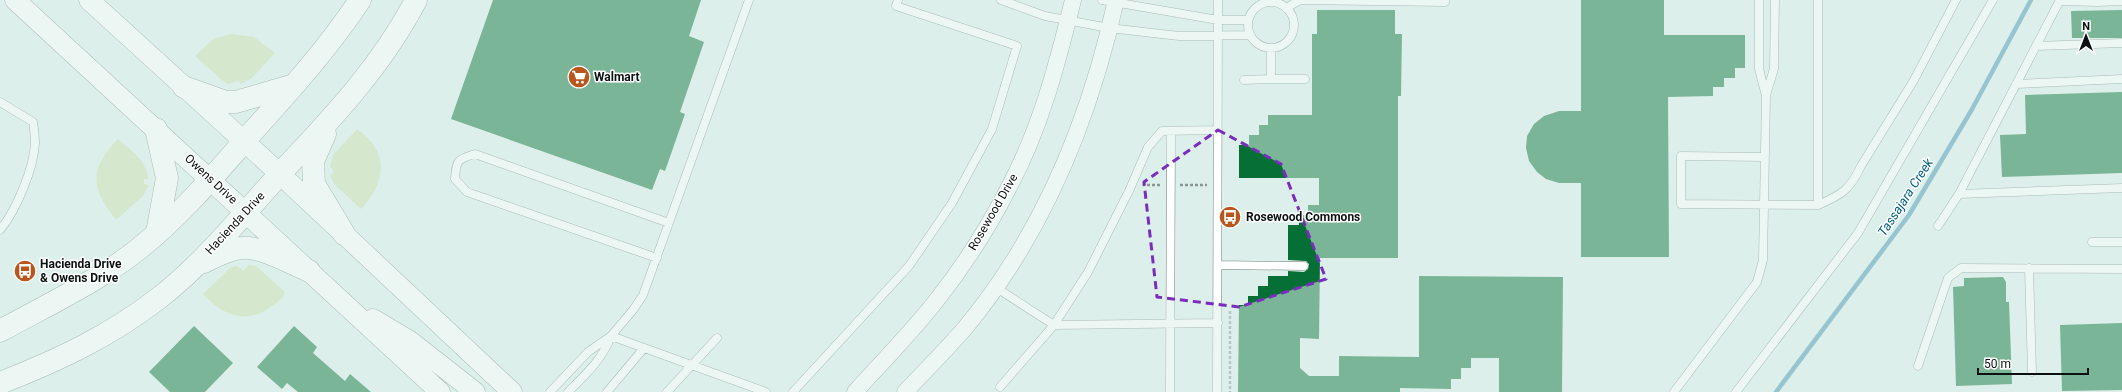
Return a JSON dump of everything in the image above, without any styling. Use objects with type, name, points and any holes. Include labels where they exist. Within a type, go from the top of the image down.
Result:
[{"type":"main road","points":[[0,331],[106,271],[140,248],[157,233],[210,179],[295,85],[339,32],[360,0]]},
{"type":"main road","name":"Hacienda Drive","points":[[0,383],[76,351],[118,327],[160,297],[191,269],[246,212],[332,118],[377,64],[405,22],[416,0]]},
{"type":"main road","points":[[184,87],[226,102],[236,102],[295,85]]},
{"type":"main road","points":[[332,118],[313,161],[314,184],[344,234]]},
{"type":"main road","points":[[156,129],[167,178],[157,233]]},
{"type":"main road","points":[[191,269],[227,251],[242,247],[254,248],[310,271]]},
{"type":"street","name":"Owens Drive","points":[[15,0],[440,392]]},
{"type":"street","points":[[89,0],[280,174],[512,392]]},
{"type":"street","name":"Rosewood Drive","points":[[855,392],[936,301],[970,252],[1009,189],[1055,75],[1073,0]]},
{"type":"street","points":[[905,392],[965,328],[1027,237],[1071,150],[1103,56],[1109,28],[1111,1]]},
{"type":"street","points":[[342,301],[410,341],[475,392]]},
{"type":"lane","points":[[550,392],[588,352],[611,336],[640,300],[657,258],[749,0]]},
{"type":"lane","points":[[794,392],[909,266],[952,203],[992,129],[1017,46],[896,6],[898,0]]},
{"type":"lane","points":[[1001,0],[1046,16],[1109,28],[1179,36],[1203,36],[1218,34],[1250,35]]},
{"type":"lane","points":[[1217,392],[1218,0]]},
{"type":"lane","points":[[1286,8],[1300,0],[1445,2]]},
{"type":"lane","points":[[1674,392],[1757,282],[1763,260],[1766,96],[1759,69],[1759,0]]},
{"type":"lane","points":[[1766,96],[1774,69],[1775,0]]},
{"type":"lane","points":[[1818,0],[1818,205]]},
{"type":"lane","points":[[1765,157],[1681,156],[1681,204],[1818,205],[1838,196],[1854,180],[1861,166],[1914,80],[1956,0]]},
{"type":"lane","points":[[1736,392],[1858,233],[1993,0]]},
{"type":"lane","points":[[1938,226],[1959,194],[2060,0],[2098,2],[2122,1]]},
{"type":"lane","points":[[1111,1],[1218,20],[1248,20]]},
{"type":"lane","points":[[1269,1],[1278,3],[1286,8],[1292,18],[1293,31],[1290,39],[1283,45],[1271,48],[1258,45],[1250,35],[1248,29],[1248,20],[1252,11],[1269,1]]},
{"type":"lane","points":[[2036,46],[2122,43]]},
{"type":"lane","points":[[1271,48],[1271,79]]},
{"type":"lane","points":[[1244,80],[1304,79]]},
{"type":"lane","points":[[2016,84],[2122,79]]},
{"type":"lane","points":[[0,102],[33,122],[35,145],[26,183],[8,220],[0,230]]},
{"type":"lane","points":[[1000,388],[1054,325],[1088,272],[1129,191],[1148,147],[1162,131],[1218,130]]},
{"type":"lane","points":[[1170,392],[1171,131]]},
{"type":"lane","points":[[657,258],[467,192],[456,180],[456,164],[461,158],[475,154],[669,224]]},
{"type":"lane","points":[[1959,194],[2122,188]]},
{"type":"lane","points":[[2092,242],[2122,242]]},
{"type":"lane","points":[[1218,265],[1304,266]]},
{"type":"lane","points":[[1918,366],[1948,278],[1962,268],[2122,269]]},
{"type":"lane","points":[[2029,268],[2032,372]]},
{"type":"lane","points":[[995,286],[1054,325],[1218,323]]},
{"type":"lane","points":[[611,336],[766,392]]},
{"type":"lane","points":[[568,392],[597,363],[605,352],[611,336]]},
{"type":"lane","points":[[667,392],[694,366],[717,338]]},
{"type":"lane","points":[[607,392],[644,348]]},
{"type":"highlighted area","points":[[1218,130],[1281,164],[1326,279],[1239,307],[1157,297],[1144,182]]},
{"type":"green space","points":[[231,34],[254,37],[275,53],[252,78],[241,84],[238,81],[228,84],[224,82],[195,56],[213,39]]},
{"type":"green space","points":[[357,129],[368,138],[375,147],[381,168],[376,188],[361,209],[334,184],[330,175],[334,172],[330,166],[333,155]]},
{"type":"green space","points":[[118,139],[142,161],[148,179],[144,179],[144,184],[149,185],[143,196],[116,220],[102,198],[96,179],[102,160],[108,150]]},
{"type":"green space","points":[[248,265],[256,266],[285,292],[283,295],[284,296],[274,305],[263,312],[253,315],[233,315],[213,304],[203,294],[231,267],[237,266],[244,271]]},
{"type":"building","name":"Walmart","points":[[493,0],[701,0],[689,36],[704,42],[680,112],[685,114],[665,171],[660,169],[652,190],[451,119]]},
{"type":"building","points":[[1581,0],[1664,0],[1664,35],[1745,35],[1745,68],[1735,68],[1735,78],[1724,78],[1724,87],[1713,87],[1713,96],[1668,97],[1669,257],[1581,257],[1581,183],[1559,183],[1546,179],[1537,172],[1529,161],[1526,148],[1527,136],[1534,124],[1544,116],[1559,111],[1581,111]]},
{"type":"building","points":[[1317,10],[1395,10],[1395,34],[1402,34],[1401,96],[1398,96],[1398,258],[1320,258],[1319,339],[1300,338],[1300,368],[1309,376],[1339,376],[1339,356],[1419,357],[1419,276],[1563,277],[1562,392],[1499,392],[1499,358],[1471,358],[1471,368],[1461,368],[1461,379],[1451,379],[1451,389],[1400,388],[1400,392],[1238,392],[1239,305],[1248,305],[1248,296],[1258,296],[1258,286],[1268,286],[1268,276],[1288,276],[1288,271],[1304,272],[1308,269],[1309,264],[1306,261],[1288,260],[1288,225],[1299,225],[1299,215],[1308,215],[1308,205],[1319,205],[1319,178],[1239,178],[1239,145],[1249,145],[1249,135],[1259,135],[1259,125],[1268,125],[1268,115],[1312,115],[1312,34],[1317,34]]},
{"type":"building","points":[[2122,10],[2122,38],[2072,38],[2071,11]]},
{"type":"building","points":[[2122,92],[2122,173],[2002,177],[2000,135],[2026,134],[2025,95]]},
{"type":"building","points":[[2003,277],[2006,282],[2006,302],[2009,302],[2012,384],[1956,386],[1953,287],[1964,286],[1964,278]]},
{"type":"building","points":[[2122,323],[2122,390],[2062,391],[2060,325]]},
{"type":"building","points":[[194,326],[233,363],[205,392],[170,392],[149,372]]},
{"type":"building","points":[[294,326],[317,347],[313,353],[345,381],[350,374],[371,392],[298,392],[287,383],[282,389],[257,367]]},
{"type":"waterway","name":"Tassajara Creek","points":[[1776,392],[1909,215],[1971,111],[2031,0]]},
{"type":"place","name":"Walmart","points":[[579,77]]},
{"type":"place","name":"Rosewood Commons","points":[[1230,217]]},
{"type":"place","name":"Hacienda Drive & Owens Drive","points":[[25,271]]}]
